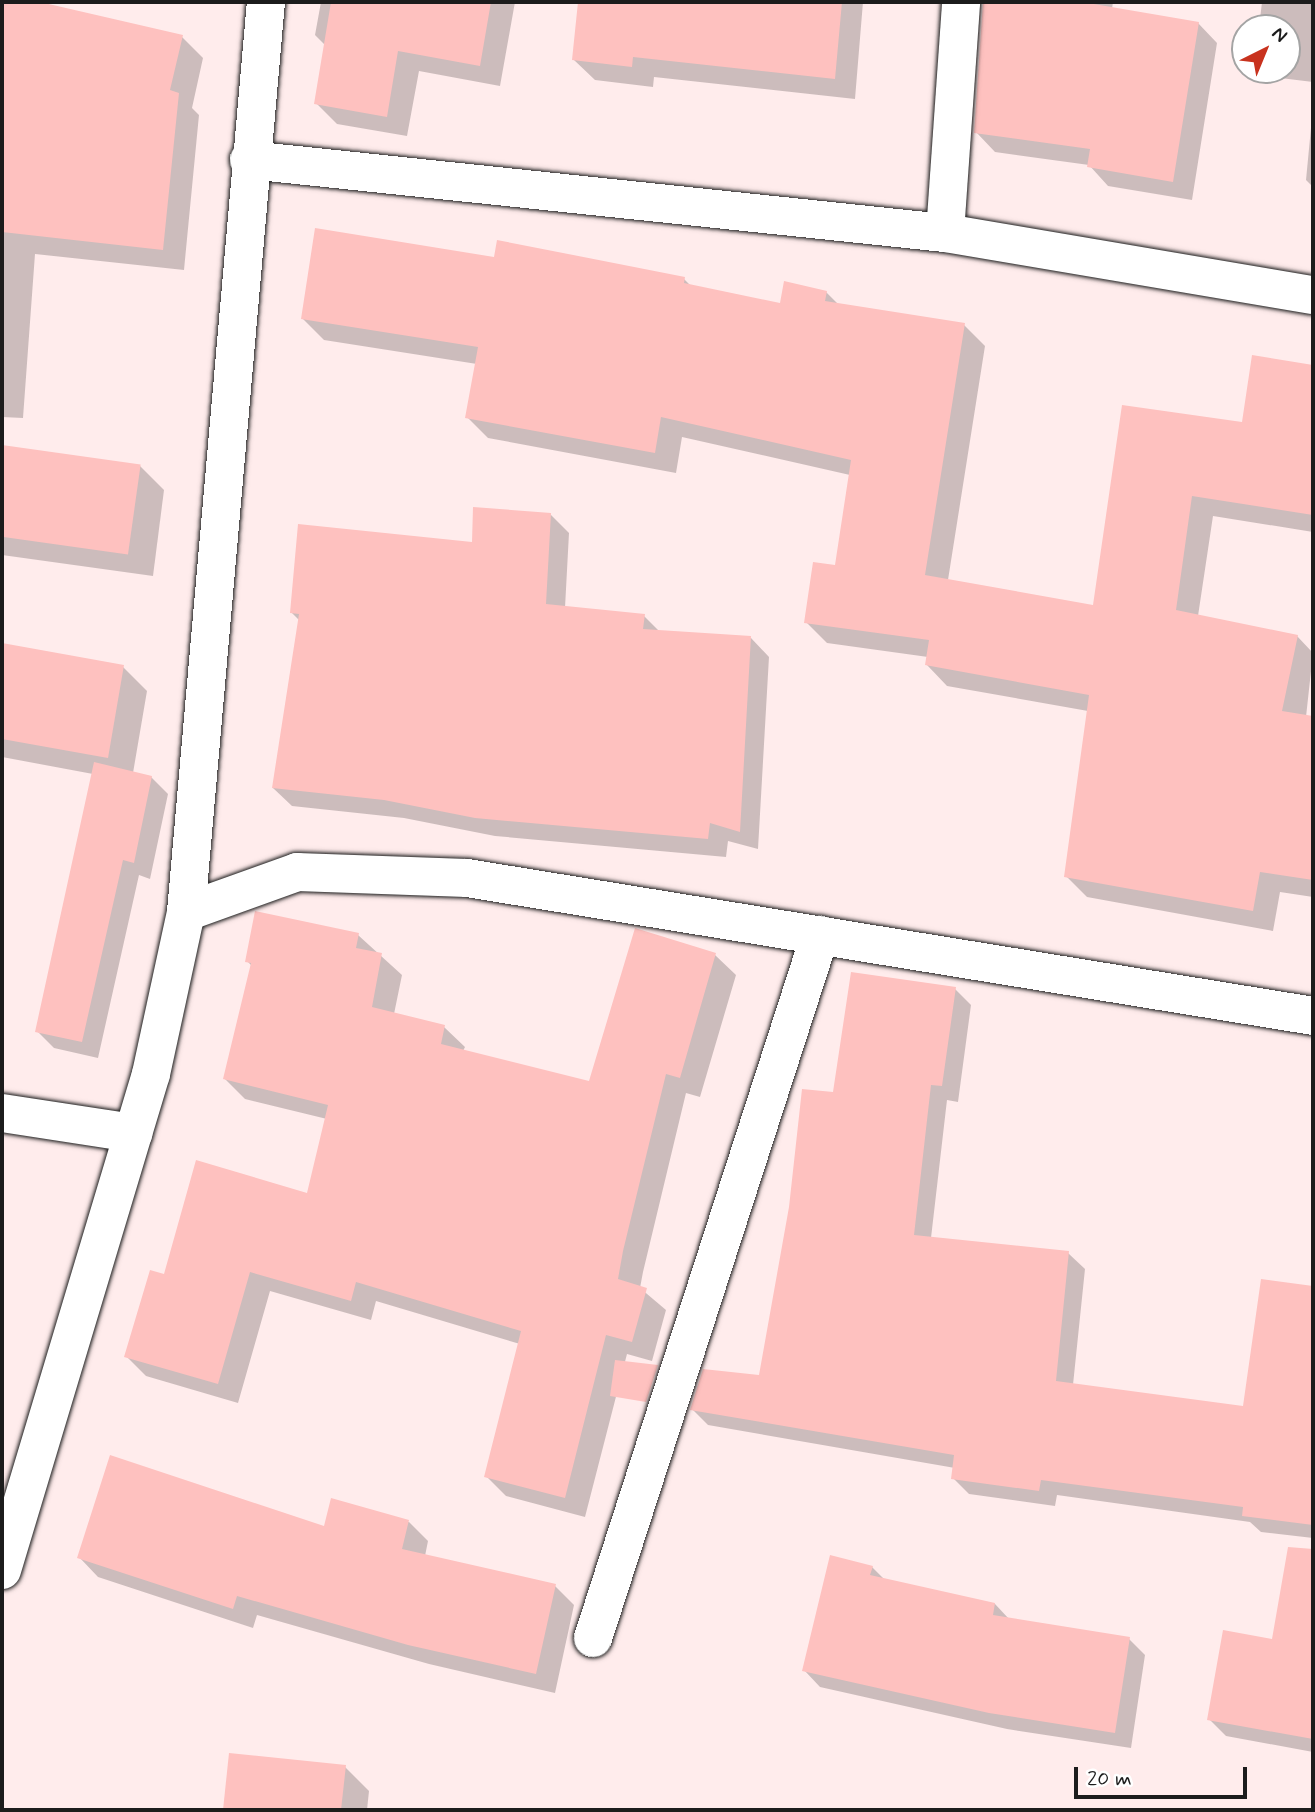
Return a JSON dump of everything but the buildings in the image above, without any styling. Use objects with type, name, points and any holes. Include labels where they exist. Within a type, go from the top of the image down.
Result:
[{"type":"street","points":[[2,1570],[133,1133],[186,912],[249,160],[266,2]]},
{"type":"street","points":[[945,233],[961,2]]},
{"type":"street","points":[[249,160],[945,233],[1313,295]]},
{"type":"street","points":[[186,912],[297,872],[454,877],[1313,1016]]},
{"type":"street","points":[[593,1638],[820,935]]},
{"type":"street","points":[[2,1113],[133,1133]]}]
